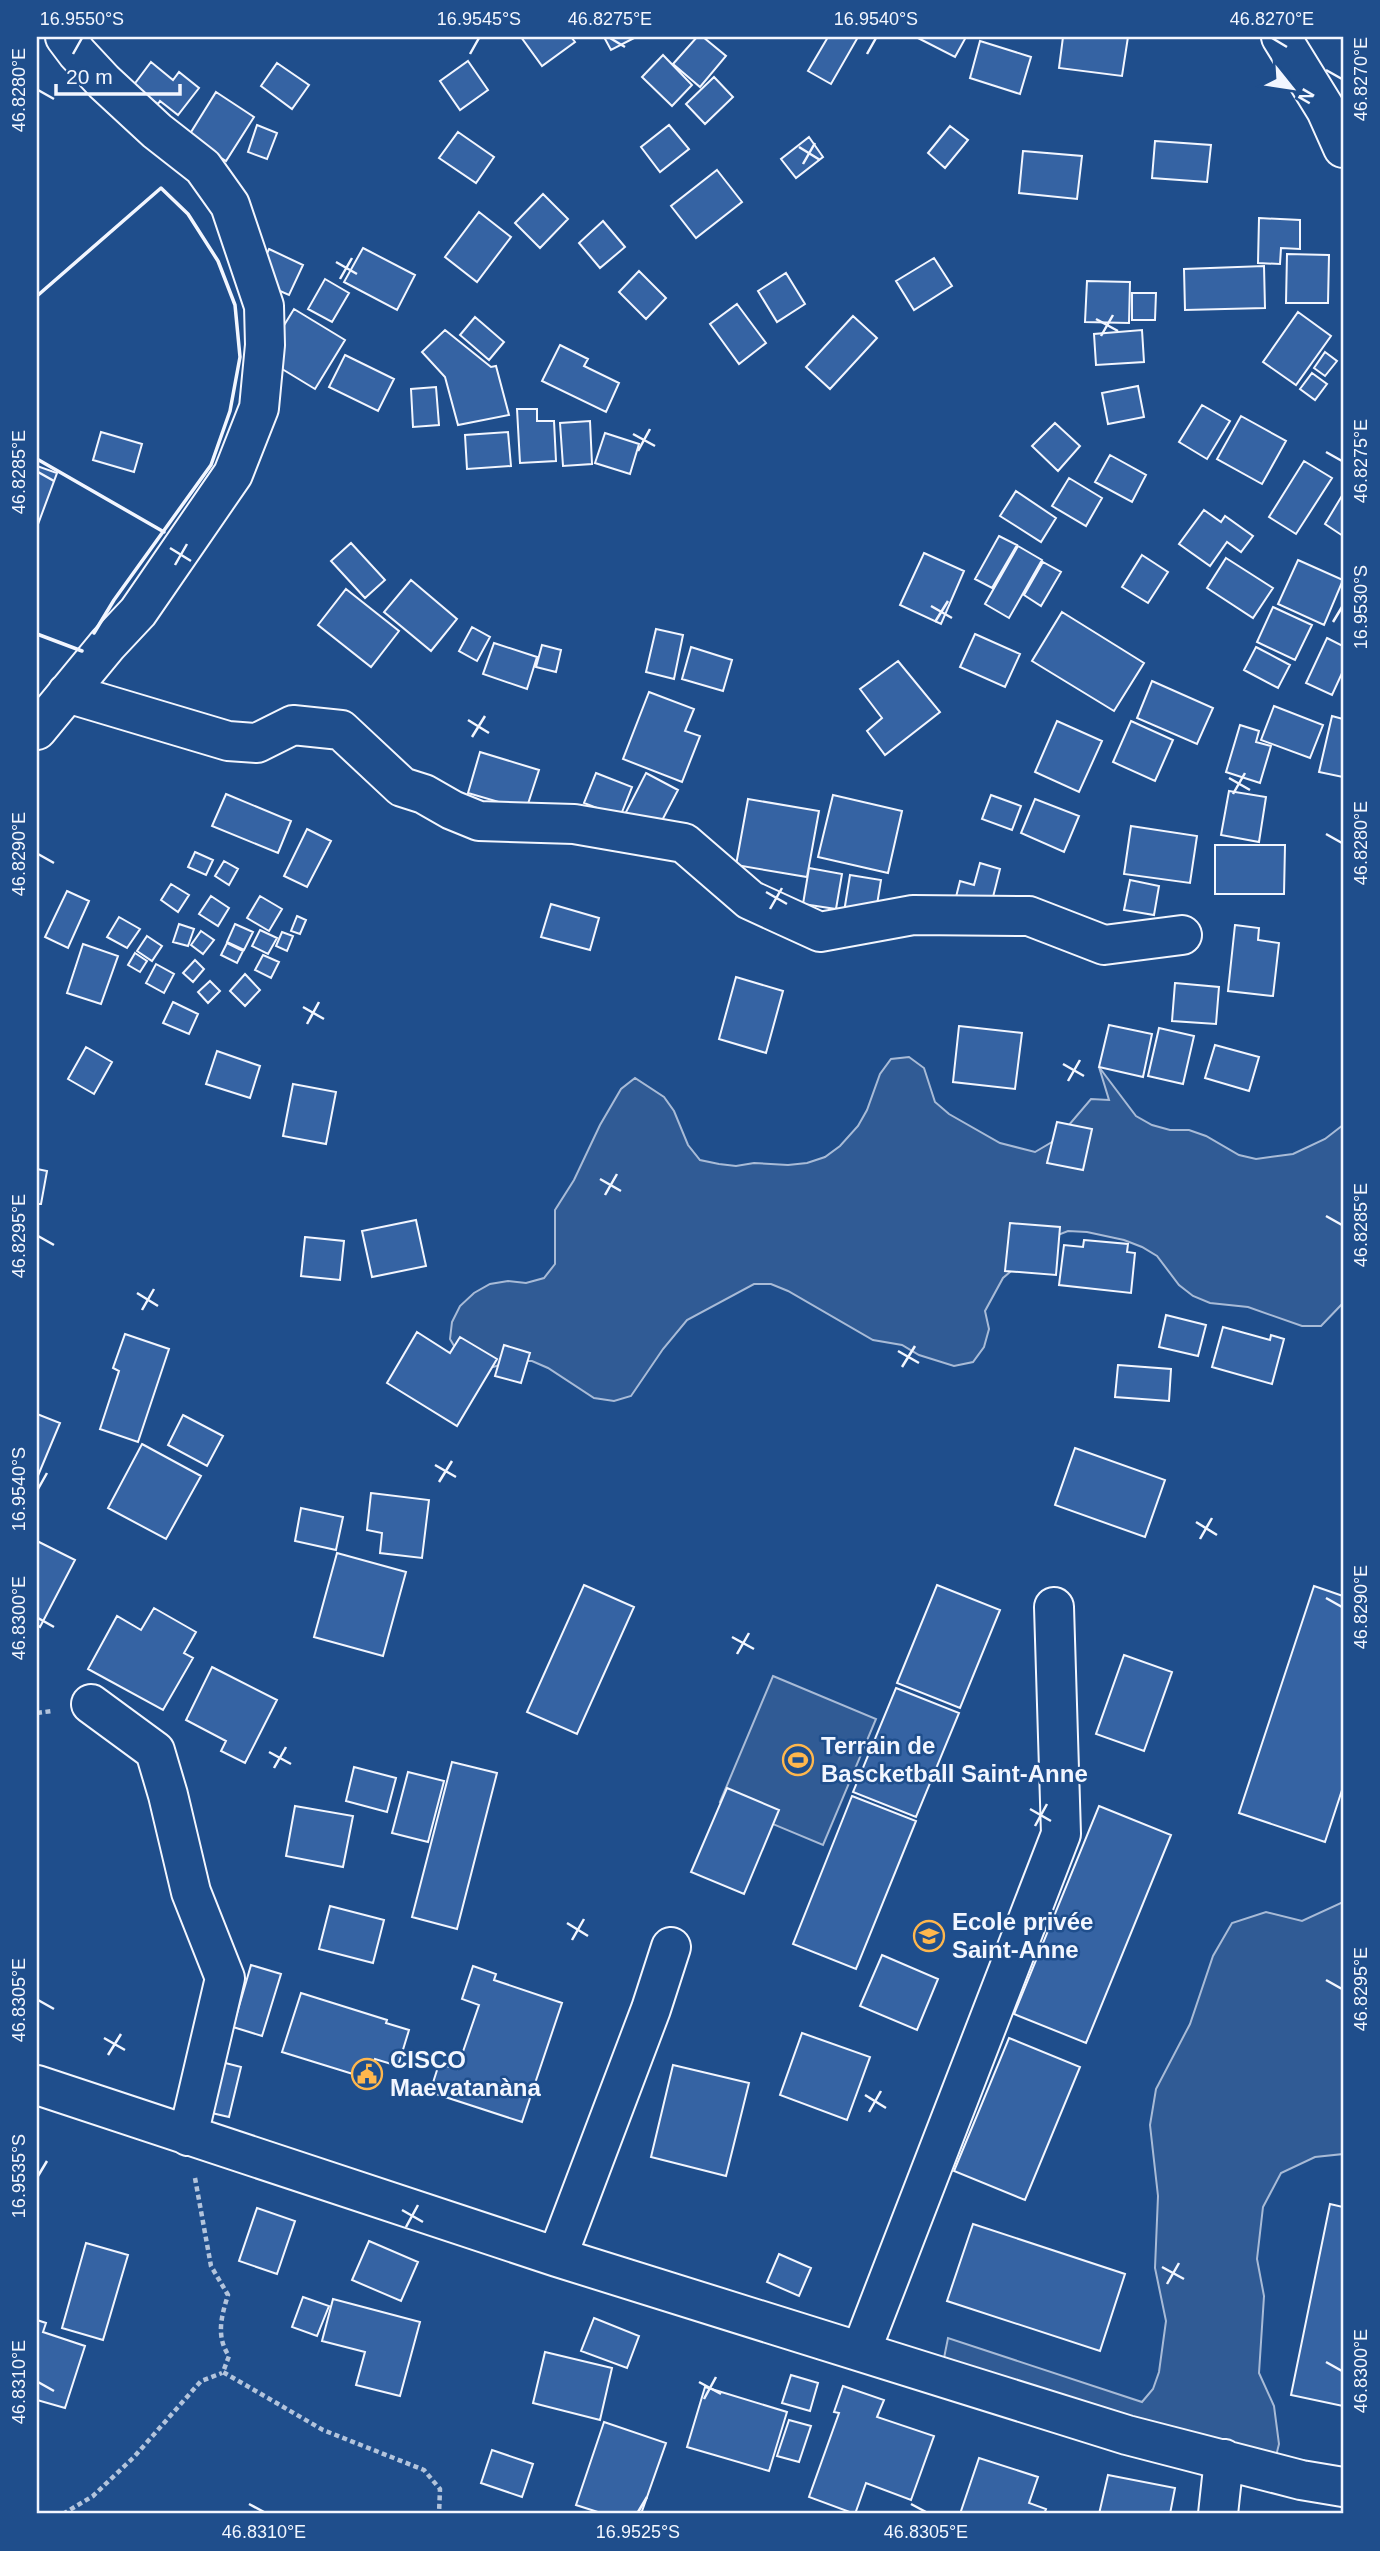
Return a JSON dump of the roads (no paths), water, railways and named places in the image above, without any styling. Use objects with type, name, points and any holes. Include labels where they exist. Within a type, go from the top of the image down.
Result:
[{"type":"street","points":[[37,730],[138,612],[233,474],[259,408],[265,345],[264,306],[230,205],[203,167],[157,131],[113,90],[65,37]]},
{"type":"street","points":[[1281,37],[1326,110],[1343,148]]},
{"type":"street","points":[[67,693],[228,741],[257,743],[293,725],[341,730],[402,787],[424,794],[452,810],[479,821],[574,824],[684,843],[750,900],[820,932],[913,915],[1029,916],[1104,945],[1182,935]]},
{"type":"street","points":[[860,2351],[1061,1834],[1054,1607]]},
{"type":"street","points":[[91,1704],[155,1751],[191,1892],[225,1978],[188,2136]]},
{"type":"street","points":[[557,2257],[651,2009],[671,1947]]},
{"type":"street","points":[[37,2085],[557,2257],[1127,2434],[1301,2480],[1343,2487]]},
{"type":"street","points":[[1218,2514],[1224,2459]]},
{"type":"place","name":"Terrain de Bascketball Saint-Anne","points":[[798,1760]]},
{"type":"place","name":"Ecole privée Saint-Anne","points":[[929,1936]]},
{"type":"place","name":"CISCO Maevatanàna","points":[[367,2074]]}]
